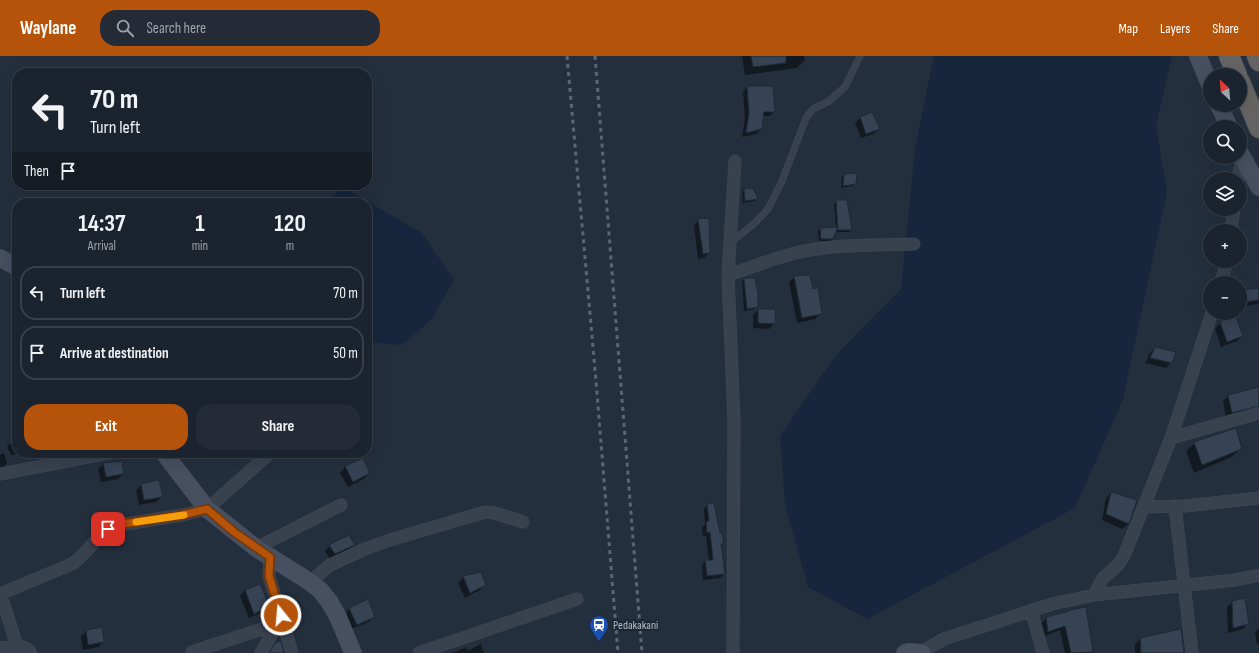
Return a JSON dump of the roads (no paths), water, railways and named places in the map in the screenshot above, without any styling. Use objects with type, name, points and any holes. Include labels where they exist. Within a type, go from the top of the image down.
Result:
[{"type":"highway","points":[[1229,56],[1234,68]]},
{"type":"highway","points":[[1257,56],[1259,61]]},
{"type":"highway","points":[[1247,99],[1259,128]]},
{"type":"main road","points":[[1198,56],[1203,68]]},
{"type":"main road","points":[[1246,164],[1259,187]]},
{"type":"main road","points":[[0,258],[12,264]]},
{"type":"main road","points":[[168,458],[207,509],[256,548],[310,582],[320,590],[329,601],[338,617],[353,653]]},
{"type":"street","points":[[734,653],[734,421],[728,276],[735,161]]},
{"type":"street","points":[[728,276],[794,254],[830,247],[914,244]]},
{"type":"street","points":[[1094,596],[1103,578],[1118,565],[1124,556],[1171,438],[1210,320]]},
{"type":"street","points":[[1171,438],[1259,413]]},
{"type":"street","points":[[0,474],[83,458]]},
{"type":"street","points":[[17,646],[0,595],[72,564],[80,559],[105,532],[114,526],[182,515],[207,509],[264,458]]},
{"type":"street","points":[[1144,507],[1175,506],[1259,498]]},
{"type":"street","points":[[256,548],[341,505]]},
{"type":"street","points":[[1175,506],[1192,653]]},
{"type":"street","points":[[310,582],[330,565],[365,549],[390,540],[485,512],[495,513],[523,522]]},
{"type":"street","points":[[270,557],[269,576],[279,620],[292,653]]},
{"type":"street","points":[[916,653],[944,639],[1031,610],[1094,596],[1235,580],[1259,575]]},
{"type":"street","points":[[419,653],[577,599]]},
{"type":"street","points":[[1031,610],[1043,653]]},
{"type":"street","points":[[192,652],[279,620]]},
{"type":"street","points":[[261,653],[279,620]]},
{"type":"street","points":[[0,648],[17,646],[24,648],[31,653]]},
{"type":"lane","points":[[730,243],[755,223],[768,209],[782,181],[806,118],[814,109],[829,101],[846,87],[860,56]]},
{"type":"water","points":[[934,56],[1172,56],[1156,126],[1167,192],[1123,399],[1075,508],[867,619],[808,587],[785,504],[780,436],[835,356],[901,289],[915,148]]},
{"type":"water","points":[[339,190],[348,190],[362,198],[329,198]]},
{"type":"water","points":[[372,204],[422,233],[454,280],[432,319],[402,345],[372,342]]},
{"type":"railway","points":[[567,56],[596,381],[618,653]]},
{"type":"railway","points":[[595,56],[642,653]]},
{"type":"place","name":"Pedakakani","points":[[599,642]]}]
